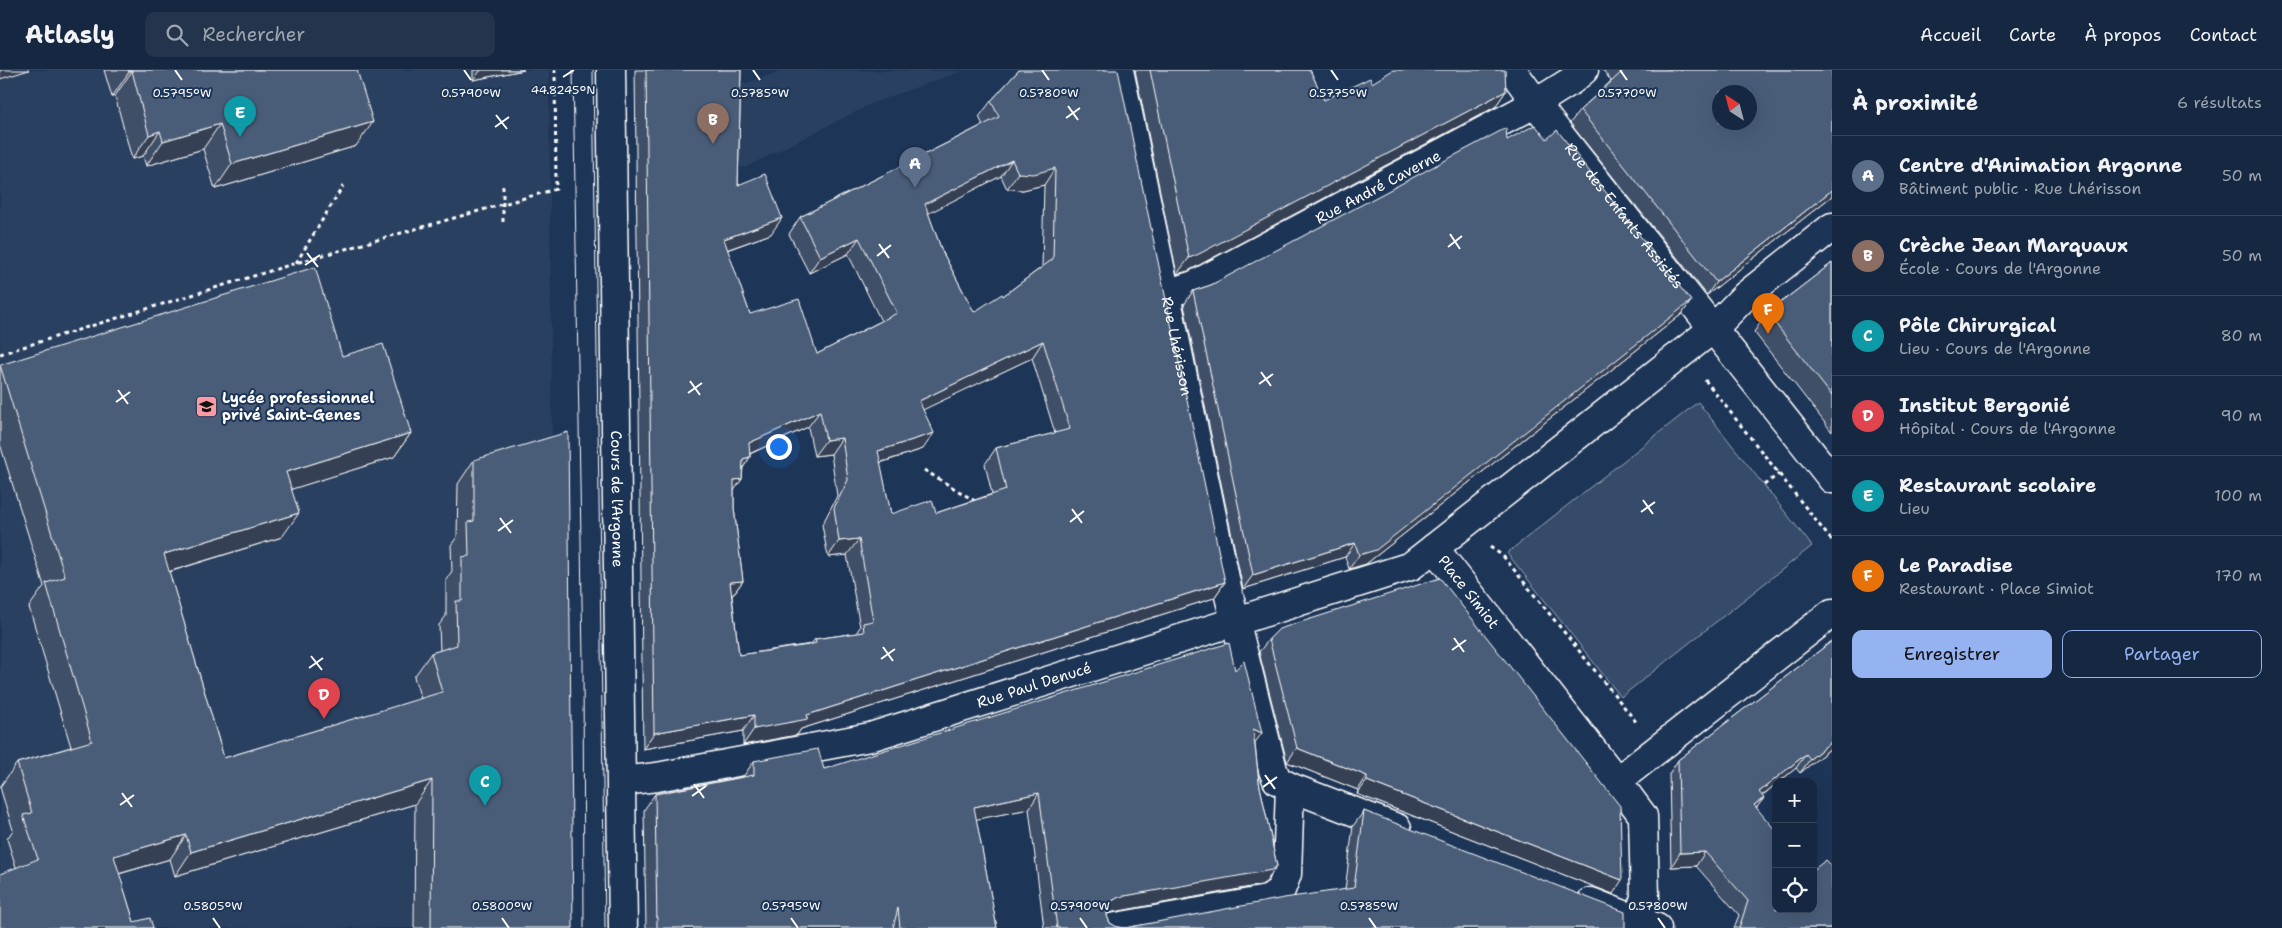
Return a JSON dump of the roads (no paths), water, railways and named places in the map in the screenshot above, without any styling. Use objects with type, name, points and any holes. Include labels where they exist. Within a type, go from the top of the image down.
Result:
[{"type":"street","name":"Cours de l'Argonne","points":[[611,70],[623,928]]},
{"type":"street","name":"Rue Lhérisson","points":[[1119,70],[1227,588],[1273,770],[1277,780],[1290,787]]},
{"type":"street","name":"Rue des Enfants Assistés","points":[[1512,70],[1714,328]]},
{"type":"street","name":"Rue André Caverne","points":[[1166,294],[1194,285],[1536,103],[1571,81],[1584,70]]},
{"type":"street","name":"Place Simiot","points":[[1647,924],[1643,816],[1618,781],[1434,548],[1714,328],[1745,296],[1832,227]]},
{"type":"street","points":[[1714,328],[1832,479]]},
{"type":"street","name":"Rue Paul Denucé","points":[[622,782],[870,737],[1411,566],[1434,548]]},
{"type":"street","points":[[1618,781],[1832,613]]},
{"type":"street","points":[[1111,928],[1267,900],[1281,890],[1287,874],[1290,787],[1418,836]]},
{"type":"street","points":[[1564,892],[1647,924]]},
{"type":"tram line","points":[[573,70],[583,659],[584,928]]},
{"type":"tram line","points":[[593,70],[605,928]]},
{"type":"place","name":"Restaurant scolaire","points":[[240,137]]},
{"type":"place","name":"Crèche Jean Marquaux","points":[[713,144]]},
{"type":"place","name":"Centre d'Animation Argonne","points":[[915,188]]},
{"type":"place","name":"Le Paradise","points":[[1768,334]]},
{"type":"place","name":"Lycée professionnel privé Saint-Genes","points":[[206,407]]},
{"type":"place","name":"Institut Bergonié","points":[[324,719]]},
{"type":"place","name":"Pôle Chirurgical","points":[[485,806]]}]
